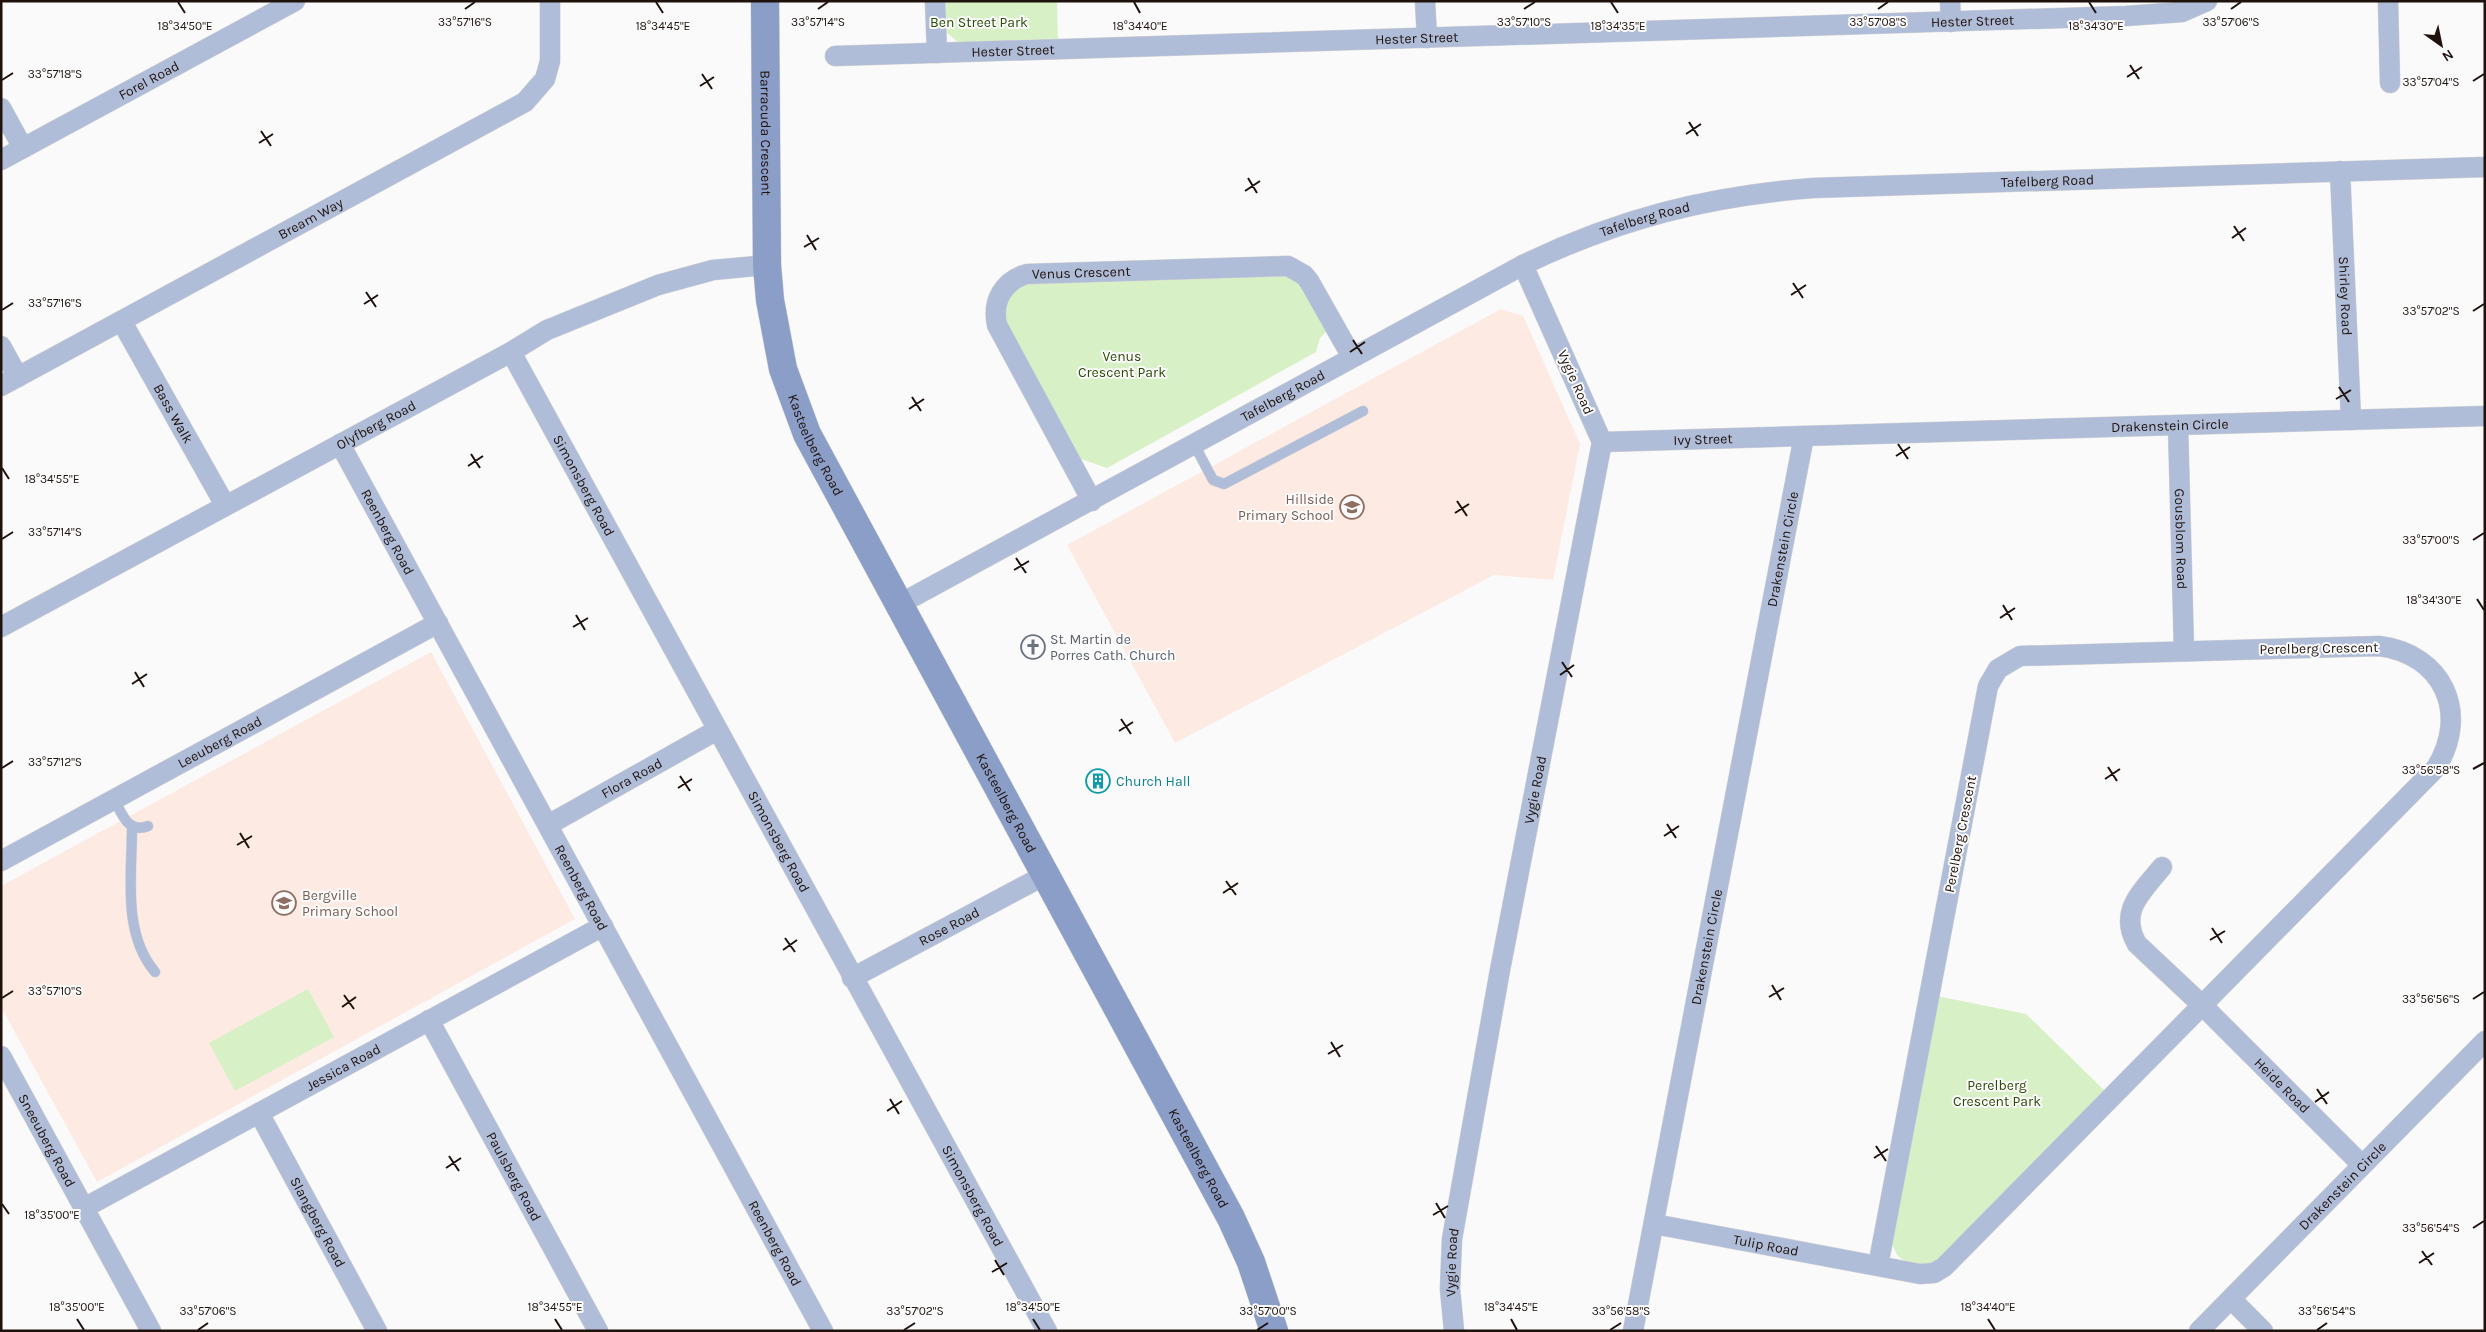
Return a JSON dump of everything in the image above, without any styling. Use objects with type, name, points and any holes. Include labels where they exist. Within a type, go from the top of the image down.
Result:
[{"type":"street","name":"Forel Road","points":[[1,160],[295,1]]},
{"type":"street","name":"Bream Way","points":[[10,381],[122,322],[524,102],[545,79],[550,61],[550,1]]},
{"type":"street","name":"Barracuda Crescent","points":[[765,1],[767,265]]},
{"type":"street","points":[[935,1],[938,54]]},
{"type":"street","points":[[1425,1],[1427,38]]},
{"type":"street","points":[[1950,1],[1951,22]]},
{"type":"street","name":"Hester Street","points":[[835,56],[1951,22],[2158,8],[2182,12],[2207,1]]},
{"type":"street","points":[[2388,1],[2390,83]]},
{"type":"street","points":[[1,108],[23,148]]},
{"type":"street","name":"Tafelberg Road","points":[[898,605],[1523,265],[1572,242],[1628,221],[1686,205],[1760,192],[1850,186],[2485,166]]},
{"type":"street","name":"Shirley Road","points":[[2340,171],[2351,420]]},
{"type":"street","name":"Olyfberg Road","points":[[1,627],[511,352],[547,330],[658,286],[713,270],[767,265]]},
{"type":"street","name":"Kasteelberg Road","points":[[767,265],[775,336],[794,402],[806,434],[1231,1218],[1251,1262],[1274,1331]]},
{"type":"street","name":"Vygie Road","points":[[1454,1331],[1450,1289],[1452,1239],[1504,951],[1602,442],[1523,265]]},
{"type":"street","name":"Venus Crescent","points":[[1092,501],[997,325],[995,315],[999,296],[1010,281],[1027,274],[1288,266],[1304,274],[1309,281],[1352,358]]},
{"type":"street","name":"Bass Walk","points":[[122,322],[225,505]]},
{"type":"street","points":[[1,346],[10,381]]},
{"type":"street","name":"Simonsberg Road","points":[[511,352],[1046,1331]]},
{"type":"street","name":"Drakenstein Circle","points":[[1633,1331],[1804,436],[2485,416]]},
{"type":"street","name":"Gousblom Road","points":[[2178,425],[2184,651]]},
{"type":"street","name":"Ivy Street","points":[[1602,442],[1804,436]]},
{"type":"street","name":"Reenberg Road","points":[[340,444],[823,1331]]},
{"type":"street","name":"Leeuberg Road","points":[[1,861],[438,623]]},
{"type":"street","name":"Perelberg Crescent","points":[[2379,646],[2393,648],[2420,659],[2439,680],[2448,702],[2451,724],[2447,747],[2436,768],[1944,1268],[1934,1273],[1920,1274],[1878,1266],[1986,696],[1992,677],[2006,663],[2020,656],[2184,651],[2379,646]]},
{"type":"street","name":"Flora Road","points":[[548,825],[717,730]]},
{"type":"street","name":"Heide Road","points":[[2162,867],[2131,907],[2132,936],[2137,944],[2203,1006],[2362,1165]]},
{"type":"street","name":"Rose Road","points":[[852,978],[1045,875]]},
{"type":"street","name":"Jessica Road","points":[[84,1208],[602,926]]},
{"type":"street","name":"Paulsberg Road","points":[[429,1020],[598,1331]]},
{"type":"street","name":"Drakenstein Circle","points":[[2199,1331],[2485,1041]]},
{"type":"street","name":"Sneeuberg Road","points":[[1,1056],[150,1331]]},
{"type":"street","name":"Slangberg Road","points":[[259,1113],[377,1331]]},
{"type":"street","name":"Tulip Road","points":[[1654,1224],[1878,1266]]},
{"type":"street","points":[[2231,1299],[2263,1331]]},
{"type":"lane","points":[[1194,444],[1213,480],[1224,484],[1363,411]]},
{"type":"lane","points":[[114,799],[126,821],[132,827],[134,934],[144,958],[155,972]]},
{"type":"lane","points":[[132,827],[148,826]]},
{"type":"shaded area","name":"Hillside Primary School","points":[[1501,309],[1523,316],[1580,444],[1553,580],[1494,575],[1175,743],[1067,545]]},
{"type":"shaded area","name":"Bergville Primary School","points":[[431,652],[575,919],[97,1182],[1,1007],[1,886]]},
{"type":"green space","name":"Ben Street Park","points":[[943,1],[1057,1],[1058,40],[959,43],[946,32]]},
{"type":"green space","name":"Venus Crescent Park","points":[[1284,275],[1301,285],[1326,332],[1320,338],[1316,352],[1107,468],[1078,458],[1005,322],[1005,308],[1009,298],[1017,290],[1030,283]]},
{"type":"green space","points":[[308,989],[334,1037],[235,1091],[209,1043]]},
{"type":"green space","name":"Perelberg Crescent Park","points":[[1937,996],[2026,1014],[2105,1091],[1931,1266],[1911,1263],[1901,1259],[1897,1255],[1892,1242]]},
{"type":"place","name":"Hillside Primary School","points":[[1352,507]]},
{"type":"place","name":"St. Martin de Porres Cath. Church","points":[[1033,647]]},
{"type":"place","name":"Church Hall","points":[[1098,781]]},
{"type":"place","name":"Bergville Primary School","points":[[284,903]]}]
